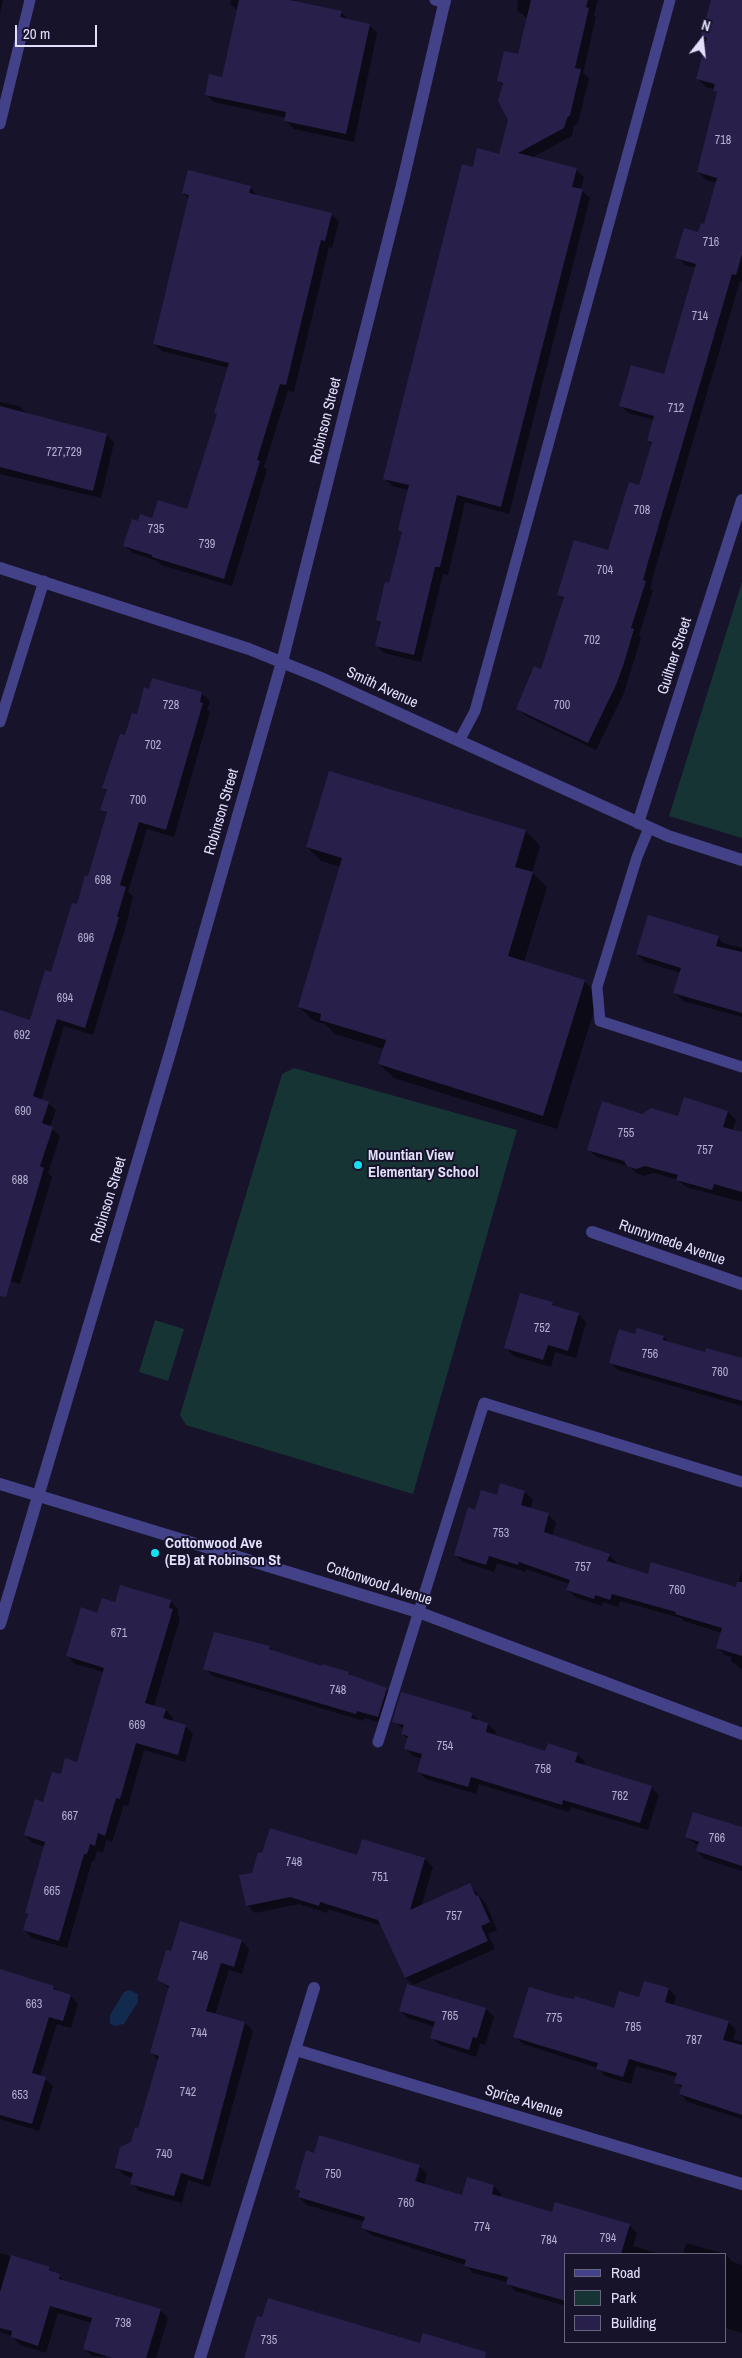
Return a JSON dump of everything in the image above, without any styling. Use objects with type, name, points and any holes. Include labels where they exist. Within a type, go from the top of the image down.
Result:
[{"type":"street","name":"Robinson Street","points":[[0,1624],[37,1495],[170,1056],[282,662],[402,185],[442,1]]},
{"type":"street","name":"Guiltner Street","points":[[644,826],[742,500]]},
{"type":"street","name":"Smith Avenue","points":[[0,568],[249,648],[321,678],[644,826],[668,836],[742,860]]},
{"type":"street","name":"Runnymede Avenue","points":[[592,1232],[742,1284]]},
{"type":"street","name":"Cottonwood Avenue","points":[[0,1484],[418,1612],[742,1734]]},
{"type":"street","points":[[200,2358],[314,1988]]},
{"type":"street","name":"Sprice Avenue","points":[[296,2050],[742,2184]]},
{"type":"lane","points":[[0,124],[30,0]]},
{"type":"lane","points":[[459,741],[475,711],[670,0]]},
{"type":"lane","points":[[0,722],[44,581]]},
{"type":"lane","points":[[644,826],[638,856],[597,987],[600,1021],[742,1067]]},
{"type":"lane","points":[[378,1742],[484,1403],[742,1482]]},
{"type":"green space","points":[[742,582],[742,838],[669,816]]},
{"type":"green space","points":[[294,1068],[517,1130],[413,1494],[186,1425],[180,1415],[282,1074]]},
{"type":"green space","points":[[155,1320],[184,1329],[168,1381],[139,1372]]},
{"type":"water","points":[[129,1990],[138,1994],[138,2002],[124,2024],[114,2026],[110,2023],[110,2015],[124,1992]]},
{"type":"building","points":[[239,0],[290,0],[342,11],[340,17],[370,24],[346,134],[284,121],[286,112],[205,95],[209,74],[222,77]]},
{"type":"building","points":[[531,0],[588,0],[586,7],[589,8],[575,68],[581,69],[570,115],[564,128],[518,153],[577,168],[572,187],[583,189],[501,507],[457,495],[440,567],[435,567],[414,655],[375,646],[381,622],[376,620],[385,582],[389,583],[402,532],[398,530],[409,485],[383,479],[462,164],[473,167],[477,148],[499,154],[508,120],[498,101],[503,83],[497,81],[504,51],[518,54]]},
{"type":"building","points":[[711,0],[742,0],[742,254],[736,275],[732,274],[648,562],[643,580],[646,581],[631,628],[634,629],[623,666],[588,743],[516,709],[534,666],[541,669],[564,597],[557,595],[574,540],[608,550],[629,482],[639,485],[652,442],[647,441],[654,416],[619,406],[631,365],[664,374],[696,264],[675,258],[684,228],[698,232],[701,223],[704,224],[717,178],[697,172],[717,92],[713,91],[715,84],[696,79],[707,38],[701,36]]},
{"type":"building","points":[[188,170],[251,186],[249,193],[332,213],[325,241],[321,240],[286,385],[280,384],[257,460],[260,461],[224,579],[123,546],[132,519],[138,521],[140,514],[152,518],[158,500],[187,509],[217,414],[214,413],[229,363],[153,344],[189,195],[182,193]]},
{"type":"building","points":[[0,406],[107,434],[93,491],[0,467]]},
{"type":"building","points":[[152,678],[202,692],[200,702],[203,703],[166,830],[139,822],[120,885],[126,887],[117,917],[119,917],[85,1028],[57,1019],[33,1096],[49,1102],[42,1123],[53,1127],[40,1166],[44,1168],[6,1297],[0,1296],[0,1010],[30,1020],[45,970],[51,972],[72,903],[77,904],[85,875],[88,876],[107,812],[100,810],[107,790],[102,788],[120,734],[125,735],[132,713],[137,714],[144,687],[149,689]]},
{"type":"building","points":[[329,771],[526,830],[515,867],[533,872],[508,956],[585,980],[543,1116],[378,1064],[386,1040],[320,1020],[321,1014],[298,1007],[342,858],[306,847]]},
{"type":"building","points":[[648,915],[719,936],[716,946],[742,952],[742,1013],[673,993],[681,968],[636,954]]},
{"type":"building","points":[[684,1097],[728,1111],[723,1127],[742,1132],[742,1192],[714,1184],[712,1190],[676,1180],[678,1175],[645,1166],[636,1169],[627,1166],[624,1161],[587,1150],[602,1101],[642,1114],[651,1108],[678,1116]]},
{"type":"building","points":[[520,1293],[553,1302],[552,1305],[579,1313],[568,1351],[548,1345],[543,1360],[504,1348]]},
{"type":"building","points":[[637,1328],[664,1336],[663,1340],[705,1352],[706,1348],[742,1358],[742,1401],[609,1363],[619,1329],[635,1334]]},
{"type":"building","points":[[500,1483],[525,1491],[521,1505],[549,1513],[544,1532],[610,1554],[607,1561],[648,1574],[651,1562],[736,1587],[737,1582],[742,1582],[742,1656],[716,1648],[722,1628],[675,1614],[676,1612],[612,1594],[610,1600],[595,1595],[594,1599],[566,1590],[570,1580],[519,1562],[518,1565],[489,1556],[486,1565],[454,1555],[468,1507],[475,1510],[481,1490],[497,1495]]},
{"type":"building","points":[[120,1585],[171,1600],[169,1608],[173,1609],[145,1703],[166,1709],[163,1718],[186,1725],[178,1755],[136,1743],[120,1799],[116,1798],[105,1836],[98,1833],[95,1846],[90,1844],[87,1854],[84,1854],[59,1941],[23,1930],[28,1914],[25,1913],[45,1842],[24,1835],[35,1799],[43,1802],[52,1772],[61,1774],[65,1758],[77,1762],[104,1668],[66,1656],[81,1607],[97,1613],[102,1598],[115,1602]]},
{"type":"building","points":[[214,1632],[270,1646],[269,1649],[322,1666],[322,1664],[349,1672],[348,1674],[387,1688],[378,1717],[357,1711],[356,1714],[203,1669]]},
{"type":"building","points":[[401,1692],[473,1713],[471,1718],[488,1723],[486,1732],[545,1751],[548,1743],[578,1753],[575,1762],[652,1786],[640,1823],[563,1800],[562,1805],[471,1777],[468,1787],[417,1772],[422,1754],[404,1749],[408,1736],[401,1734],[404,1725],[392,1722]]},
{"type":"building","points":[[693,1812],[742,1827],[742,1866],[696,1851],[699,1842],[685,1837]]},
{"type":"building","points":[[270,1828],[357,1855],[362,1839],[425,1858],[410,1910],[470,1883],[476,1896],[478,1895],[490,1922],[481,1926],[488,1941],[405,1978],[378,1920],[320,1902],[319,1906],[290,1897],[246,1906],[239,1875],[252,1873],[258,1852],[262,1853]]},
{"type":"building","points":[[180,1921],[242,1940],[234,1967],[221,1963],[206,2011],[245,2022],[203,2180],[181,2173],[174,2196],[130,2184],[133,2173],[115,2168],[120,2147],[131,2142],[135,2127],[138,2128],[159,2056],[150,2053],[169,1986],[157,1980],[166,1950],[171,1951]]},
{"type":"building","points":[[0,1969],[54,1986],[53,1989],[71,1995],[63,2021],[49,2017],[32,2073],[46,2077],[32,2124],[0,2115]]},
{"type":"building","points":[[644,1981],[669,1988],[665,2002],[729,2021],[723,2040],[742,2045],[742,2115],[679,2094],[682,2085],[674,2083],[677,2073],[629,2059],[623,2077],[596,2069],[598,2063],[513,2037],[529,1987],[563,1997],[574,1999],[575,1996],[614,2008],[619,1991],[639,1997]]},
{"type":"building","points":[[407,1984],[486,2008],[477,2038],[473,2037],[469,2050],[430,2038],[435,2022],[399,2011]]},
{"type":"building","points":[[319,2135],[420,2165],[415,2181],[462,2195],[467,2177],[494,2185],[492,2194],[552,2212],[555,2202],[630,2224],[621,2253],[564,2253],[564,2300],[506,2284],[508,2277],[464,2266],[466,2260],[361,2228],[365,2217],[298,2197],[300,2191],[295,2189],[306,2150],[314,2153]]},
{"type":"building","points":[[11,2255],[50,2267],[49,2270],[60,2274],[59,2279],[161,2309],[146,2358],[113,2358],[83,2349],[92,2318],[50,2306],[38,2346],[11,2337],[12,2331],[0,2328],[0,2292]]},
{"type":"building","points":[[268,2298],[420,2343],[423,2333],[486,2352],[485,2358],[244,2358],[257,2316],[262,2317]]},
{"type":"place","name":"Mountian View Elementary School","points":[[358,1165]]},
{"type":"place","name":"Cottonwood Ave (EB) at Robinson St","points":[[155,1553]]}]
